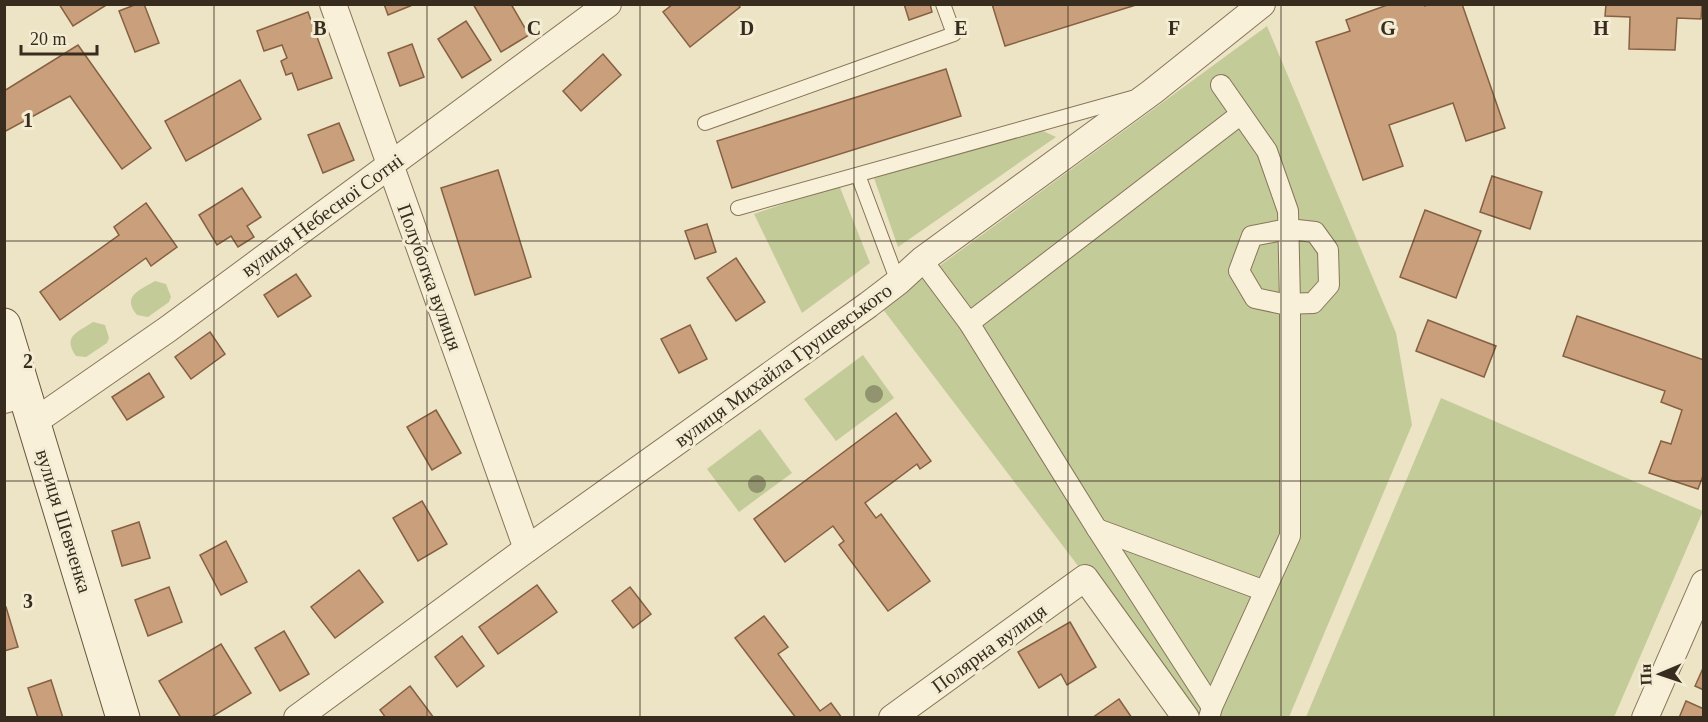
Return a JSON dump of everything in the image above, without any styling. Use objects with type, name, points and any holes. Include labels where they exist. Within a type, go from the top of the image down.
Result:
[{"type":"main road","name":"вулиця Шевченка","points":[[4,325],[21,406],[123,717]]},
{"type":"street","name":"Полуботка вулиця","points":[[333,4],[527,549]]},
{"type":"street","name":"вулиця Небесної Сотні","points":[[21,406],[168,329],[608,4]]},
{"type":"street","name":"вулиця Михайла Грушевського","points":[[297,717],[858,312],[898,282],[922,260],[1152,92],[1262,4]]},
{"type":"street","points":[[1210,712],[1290,536],[1288,210],[1268,151],[1221,86]]},
{"type":"street","points":[[969,323],[1241,114]]},
{"type":"street","points":[[1288,229],[1315,232],[1329,250],[1329,285],[1313,303],[1290,303],[1256,298],[1239,271],[1252,236],[1288,229]]},
{"type":"street","points":[[922,260],[969,323],[1210,712]]},
{"type":"street","points":[[1097,529],[1265,591]]},
{"type":"street","name":"Полярна вулиця","points":[[892,717],[1085,578],[1186,717]]},
{"type":"street","points":[[1645,717],[1704,583]]},
{"type":"lane","points":[[705,123],[954,34],[943,4]]},
{"type":"lane","points":[[738,208],[1152,92]]},
{"type":"lane","points":[[858,175],[898,282]]},
{"type":"green space","points":[[1267,26],[1396,333],[1412,425],[1289,717],[1193,717],[882,308]]},
{"type":"green space","points":[[1041,130],[1056,137],[898,247],[874,178]]},
{"type":"green space","points":[[839,185],[870,263],[802,313],[754,214]]},
{"type":"green space","points":[[155,281],[166,284],[171,297],[169,302],[148,317],[137,315],[131,303],[134,294]]},
{"type":"green space","points":[[93,322],[105,325],[109,338],[107,343],[86,357],[76,356],[72,349],[71,339],[77,332]]},
{"type":"green space","points":[[863,355],[894,398],[836,441],[804,399]]},
{"type":"green space","points":[[1441,398],[1703,511],[1614,717],[1306,717]]},
{"type":"green space","points":[[760,429],[792,473],[739,512],[707,469]]},
{"type":"building","points":[[59,4],[108,4],[73,26]]},
{"type":"building","points":[[137,4],[144,4],[159,43],[135,52],[119,11]]},
{"type":"building","points":[[384,4],[415,4],[388,15]]},
{"type":"building","points":[[473,4],[511,4],[529,35],[501,52]]},
{"type":"building","points":[[673,4],[738,4],[740,7],[690,47],[663,12]]},
{"type":"building","points":[[904,4],[930,4],[932,12],[909,20]]},
{"type":"building","points":[[992,4],[1139,4],[1005,46]]},
{"type":"building","points":[[1390,4],[1424,4],[1425,6],[1462,4],[1505,128],[1466,141],[1453,103],[1389,125],[1403,166],[1363,180],[1316,42],[1350,31],[1346,20]]},
{"type":"building","points":[[1606,4],[1702,4],[1701,19],[1677,18],[1675,50],[1629,49],[1630,17],[1605,16]]},
{"type":"building","points":[[308,12],[332,78],[298,90],[292,73],[286,75],[281,61],[287,58],[282,45],[264,51],[257,31]]},
{"type":"building","points":[[466,21],[491,60],[462,78],[438,39]]},
{"type":"building","points":[[412,44],[424,77],[400,86],[388,53]]},
{"type":"building","points":[[78,45],[151,148],[122,169],[70,96],[4,132],[4,91]]},
{"type":"building","points":[[603,54],[621,75],[581,111],[563,91]]},
{"type":"building","points":[[946,69],[961,116],[732,188],[717,141]]},
{"type":"building","points":[[240,80],[261,119],[186,161],[165,121]]},
{"type":"building","points":[[339,123],[354,160],[323,173],[308,135]]},
{"type":"building","points":[[498,170],[531,277],[475,295],[441,188]]},
{"type":"building","points":[[1492,176],[1542,192],[1530,229],[1480,212]]},
{"type":"building","points":[[242,188],[261,217],[247,226],[254,237],[238,247],[231,236],[217,245],[199,215]]},
{"type":"building","points":[[146,203],[177,247],[151,266],[146,258],[60,320],[40,292],[119,235],[114,227]]},
{"type":"building","points":[[1425,210],[1481,231],[1456,298],[1400,277]]},
{"type":"building","points":[[707,224],[716,252],[695,259],[685,231]]},
{"type":"building","points":[[736,258],[765,302],[736,321],[707,278]]},
{"type":"building","points":[[296,274],[311,296],[278,317],[264,295]]},
{"type":"building","points":[[1577,316],[1704,360],[1704,473],[1698,489],[1649,473],[1661,441],[1671,444],[1682,410],[1661,402],[1665,391],[1563,356]]},
{"type":"building","points":[[1428,320],[1496,346],[1484,377],[1416,351]]},
{"type":"building","points":[[690,325],[707,359],[679,373],[661,339]]},
{"type":"building","points":[[210,332],[225,354],[191,379],[175,357]]},
{"type":"building","points":[[149,373],[164,397],[127,420],[112,397]]},
{"type":"building","points":[[436,410],[461,453],[432,470],[407,427]]},
{"type":"building","points":[[896,413],[931,461],[920,469],[917,464],[865,503],[876,518],[881,514],[930,581],[888,611],[839,545],[844,541],[833,526],[785,562],[754,519]]},
{"type":"building","points":[[422,501],[447,544],[418,561],[393,518]]},
{"type":"building","points":[[139,522],[150,558],[122,566],[112,531]]},
{"type":"building","points":[[226,541],[247,582],[221,595],[200,555]]},
{"type":"building","points":[[359,570],[383,602],[335,638],[311,607]]},
{"type":"building","points":[[537,585],[557,612],[498,654],[479,627]]},
{"type":"building","points":[[169,587],[182,622],[148,636],[135,600]]},
{"type":"building","points":[[630,587],[651,614],[633,628],[612,601]]},
{"type":"building","points":[[4,607],[6,607],[18,647],[4,651]]},
{"type":"building","points":[[764,616],[788,647],[778,654],[820,711],[831,703],[842,718],[796,718],[735,638]]},
{"type":"building","points":[[1070,622],[1096,667],[1067,685],[1061,674],[1039,688],[1018,652]]},
{"type":"building","points":[[284,631],[309,674],[280,691],[255,648]]},
{"type":"building","points":[[462,636],[484,666],[457,687],[435,657]]},
{"type":"building","points":[[221,644],[251,693],[210,718],[181,718],[159,681]]},
{"type":"building","points":[[1704,666],[1704,690],[1695,686]]},
{"type":"building","points":[[51,680],[63,718],[38,718],[28,688]]},
{"type":"building","points":[[410,686],[434,718],[386,718],[380,710]]},
{"type":"building","points":[[1119,699],[1132,718],[1092,718]]},
{"type":"building","points":[[1686,701],[1704,709],[1704,718],[1679,718]]}]
